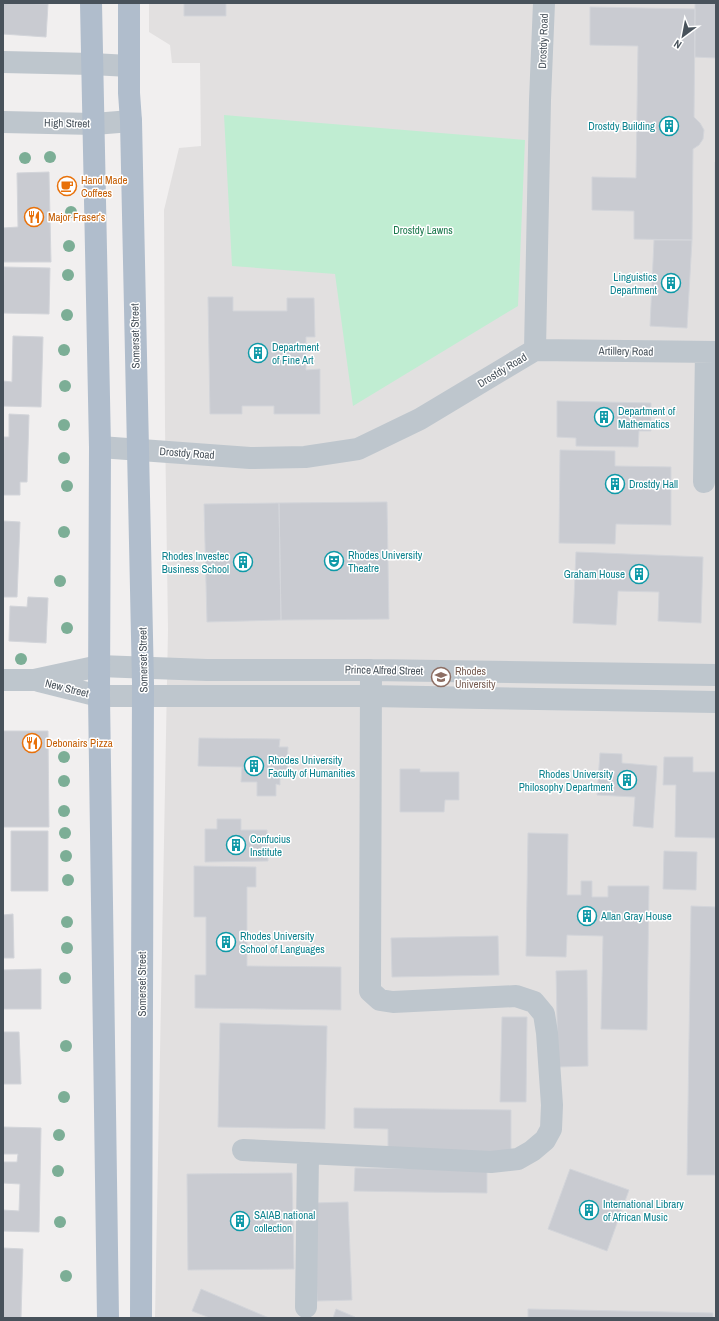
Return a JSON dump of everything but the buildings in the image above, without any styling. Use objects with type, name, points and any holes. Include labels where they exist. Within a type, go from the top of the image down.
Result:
[{"type":"main road","points":[[91,3],[100,447],[99,666],[108,1318]]},
{"type":"main road","name":"Somerset Street","points":[[129,3],[129,93],[131,121],[137,449],[144,697],[141,1318]]},
{"type":"street","name":"Drostdy Road","points":[[100,447],[250,458],[305,457],[358,449],[420,419],[536,350],[540,100],[544,3]]},
{"type":"street","points":[[3,62],[129,66]]},
{"type":"street","name":"High Street","points":[[3,122],[94,124],[131,121]]},
{"type":"street","name":"Artillery Road","points":[[536,350],[711,352]]},
{"type":"street","points":[[704,482],[711,352]]},
{"type":"street","name":"Prince Alfred Street","points":[[99,666],[207,670],[371,670],[716,675]]},
{"type":"street","name":"New Street","points":[[3,680],[34,680],[99,666]]},
{"type":"street","points":[[243,1150],[491,1162],[518,1159],[532,1151],[545,1140],[550,1129],[552,1105],[547,1033],[544,1014],[534,1002],[516,996],[393,1002],[380,1000],[370,991],[371,670]]},
{"type":"street","name":"New Street","points":[[34,680],[100,696]]},
{"type":"street","points":[[100,696],[371,696],[716,702]]},
{"type":"street","points":[[306,1307],[308,1153]]},
{"type":"shaded area","name":"Rhodes University","points":[[149,3],[716,3],[716,1318],[155,1318],[168,629],[164,210],[179,148],[201,146],[200,63],[172,63],[170,45],[149,32]]},
{"type":"green space","name":"Drostdy Lawns","points":[[224,115],[525,140],[518,306],[353,406],[335,274],[232,266]]},
{"type":"place","name":"Drostdy Building","points":[[669,126]]},
{"type":"place","name":"Hand Made Coffees","points":[[67,186]]},
{"type":"place","name":"Major Fraser's","points":[[34,217]]},
{"type":"place","name":"Linguistics Department","points":[[671,283]]},
{"type":"place","name":"Department of Fine Art","points":[[258,353]]},
{"type":"place","name":"Department of Mathematics","points":[[604,417]]},
{"type":"place","name":"Drostdy Hall","points":[[615,484]]},
{"type":"place","name":"Rhodes University Theatre","points":[[334,561]]},
{"type":"place","name":"Rhodes Investec Business School","points":[[243,562]]},
{"type":"place","name":"Graham House","points":[[639,574]]},
{"type":"place","name":"Rhodes University","points":[[441,677]]},
{"type":"place","name":"Debonairs Pizza","points":[[32,743]]},
{"type":"place","name":"Rhodes University Faculty of Humanities","points":[[254,766]]},
{"type":"place","name":"Rhodes University Philosophy Department","points":[[627,780]]},
{"type":"place","name":"Confucius Institute","points":[[236,845]]},
{"type":"place","name":"Allan Gray House","points":[[587,916]]},
{"type":"place","name":"Rhodes University School of Languages","points":[[226,942]]},
{"type":"place","name":"International Library of African Music","points":[[589,1210]]},
{"type":"place","name":"SAIAB national collection","points":[[240,1221]]}]
